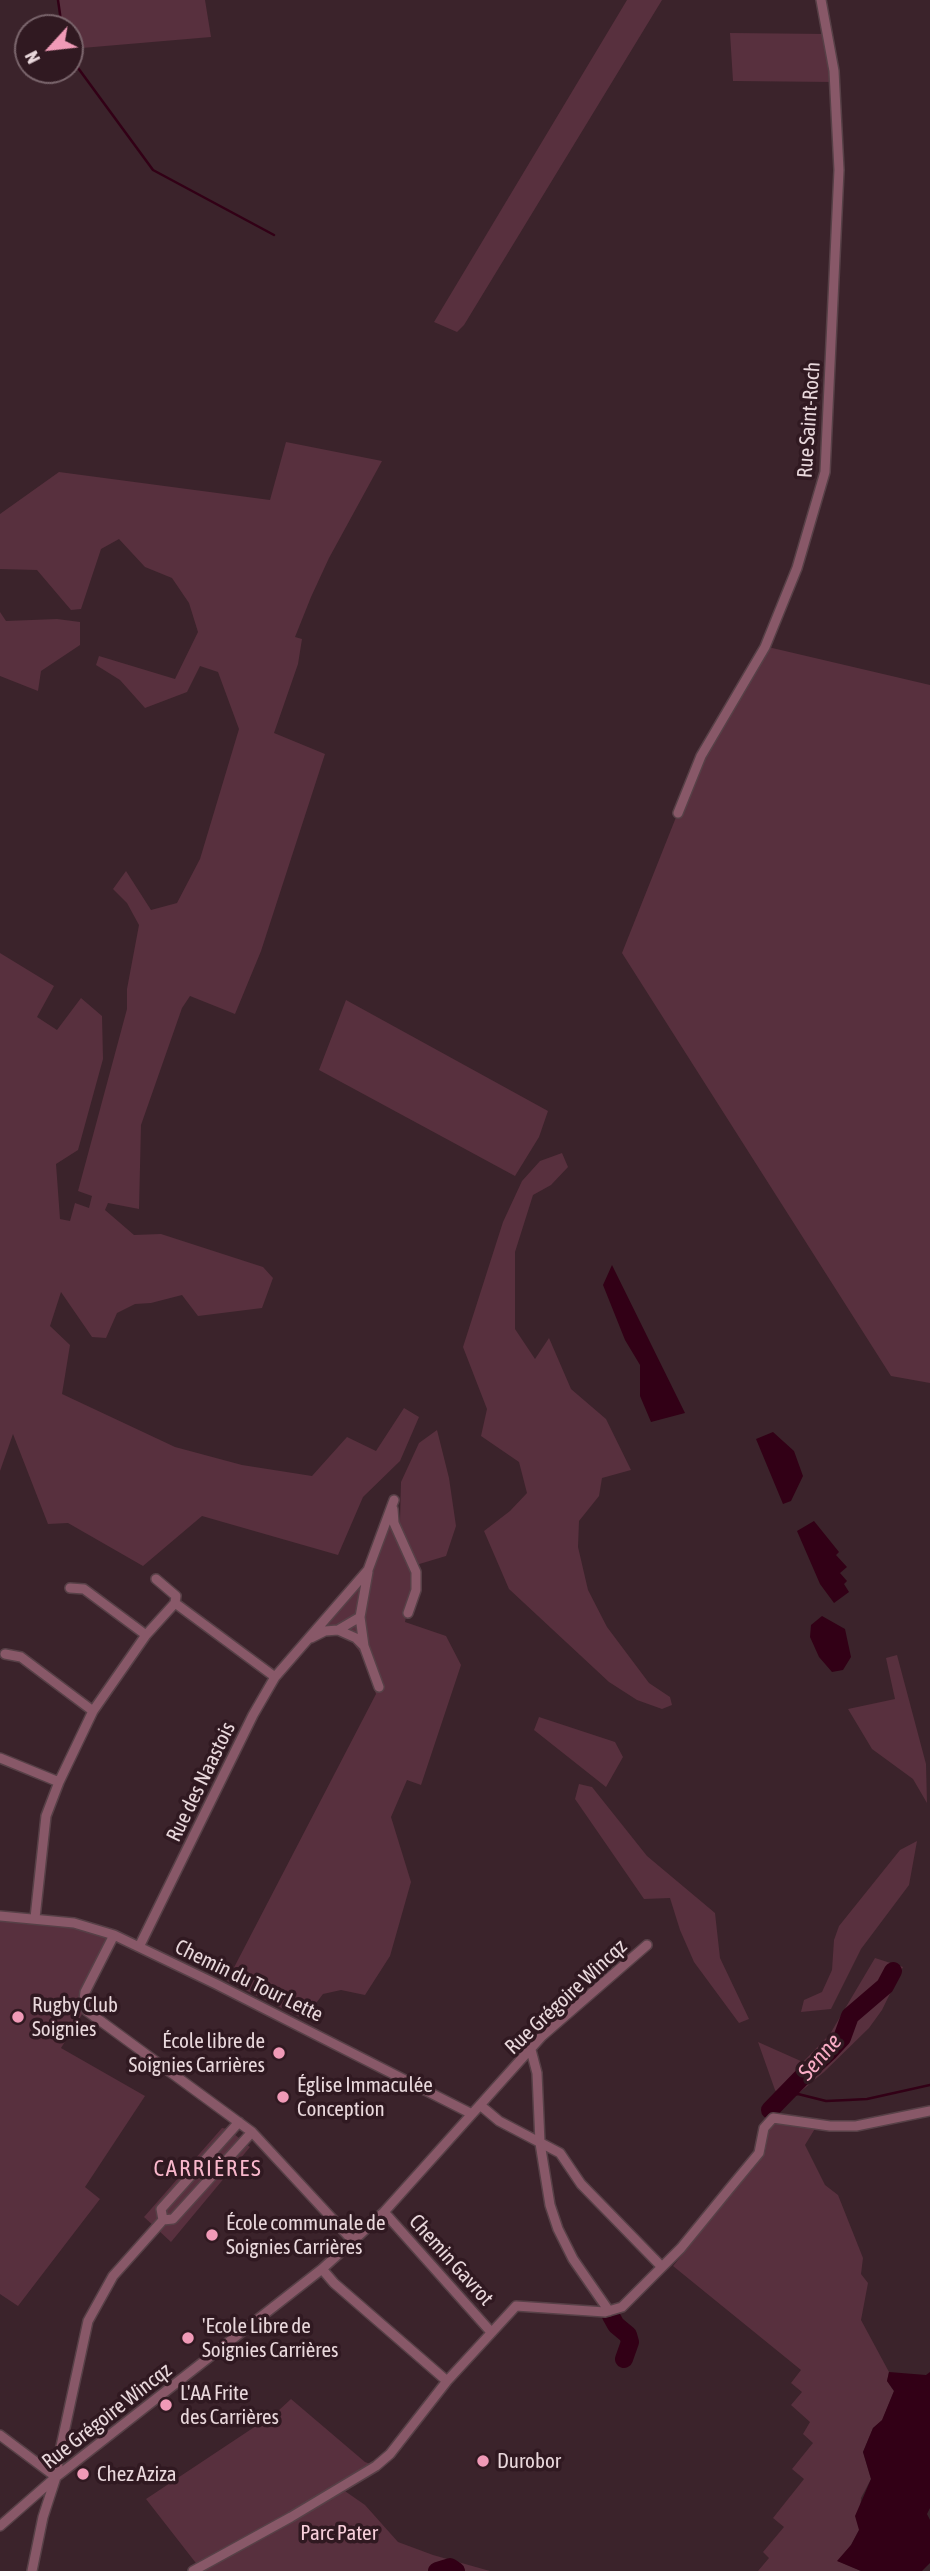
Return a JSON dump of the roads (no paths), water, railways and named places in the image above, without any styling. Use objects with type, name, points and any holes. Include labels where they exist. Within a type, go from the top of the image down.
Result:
[{"type":"street","name":"Rue Saint-Roch","points":[[678,813],[701,756],[765,647],[797,568],[825,472],[839,170],[834,71],[821,0]]},
{"type":"street","name":"Rue des Naastois","points":[[379,1687],[364,1646],[360,1616],[368,1570],[394,1500],[392,1512],[399,1535],[416,1572],[416,1590],[408,1613]]},
{"type":"street","points":[[382,1533],[387,1530],[399,1535]]},
{"type":"street","name":"Rue des Naastois","points":[[139,1947],[253,1716],[275,1677],[368,1570]]},
{"type":"street","points":[[35,1918],[46,1816],[58,1782],[93,1711],[146,1635],[175,1603],[176,1597],[156,1578]]},
{"type":"street","points":[[70,1588],[84,1589],[146,1635]]},
{"type":"street","points":[[175,1603],[275,1677]]},
{"type":"street","points":[[306,1641],[325,1631],[338,1630],[360,1616]]},
{"type":"street","points":[[338,1630],[364,1646]]},
{"type":"street","points":[[5,1654],[22,1657],[93,1711]]},
{"type":"street","points":[[0,1758],[58,1782]]},
{"type":"street","name":"Chemin du Tour Lette","points":[[0,1916],[86,1925],[114,1935],[369,2060],[472,2114]]},
{"type":"street","points":[[114,1935],[85,1992],[87,2011],[252,2132],[353,2241]]},
{"type":"street","name":"Rue Grégoire Wincqz","points":[[0,2526],[56,2477],[322,2269],[384,2212],[542,2036],[647,1945]]},
{"type":"street","points":[[530,2050],[537,2073],[540,2143],[548,2197],[558,2229],[579,2269],[609,2311]]},
{"type":"street","points":[[480,2105],[499,2121],[560,2153],[581,2184],[662,2267]]},
{"type":"street","points":[[193,2571],[376,2466],[390,2454],[447,2381],[516,2306],[609,2311],[622,2307],[662,2267],[759,2153],[764,2128],[773,2118],[830,2126],[856,2126],[930,2110]]},
{"type":"street","points":[[163,2220],[161,2209],[239,2122]]},
{"type":"street","points":[[32,2571],[43,2517],[56,2477],[88,2321],[113,2276],[163,2220],[173,2219],[252,2132]]},
{"type":"street","name":"Chemin Gavrot","points":[[384,2212],[491,2332]]},
{"type":"street","points":[[322,2269],[334,2283],[447,2381]]},
{"type":"street","points":[[0,2435],[56,2477]]},
{"type":"waterway","points":[[58,0],[60,14]]},
{"type":"waterway","points":[[84,76],[153,170],[274,235]]},
{"type":"waterway","name":"Senne","points":[[770,2110],[842,2038],[850,2016],[885,1986],[893,1971]]},
{"type":"waterway","points":[[783,2095],[798,2094],[826,2101],[867,2099],[930,2085]]},
{"type":"waterway","name":"Senne","points":[[611,2316],[616,2325],[628,2335],[630,2342],[624,2359]]},
{"type":"waterway","name":"Senne","points":[[437,2571],[450,2567],[456,2571]]},
{"type":"place","name":"Rugby Club Soignies","points":[[18,2017]]},
{"type":"place","name":"École libre de Soignies Carrières","points":[[279,2053]]},
{"type":"place","name":"Église Immaculée Conception","points":[[283,2097]]},
{"type":"place","name":"École communale de Soignies Carrières","points":[[212,2235]]},
{"type":"place","name":"'Ecole Libre de Soignies Carrières","points":[[188,2338]]},
{"type":"place","name":"L'AA Frite des Carrières","points":[[166,2405]]},
{"type":"place","name":"Durobor","points":[[483,2461]]},
{"type":"place","name":"Chez Aziza","points":[[83,2474]]},
{"type":"district","name":"CARRIÈRES","points":[[208,2169]]},
{"type":"park label","name":"Parc Pater","points":[[339,2533]]}]
